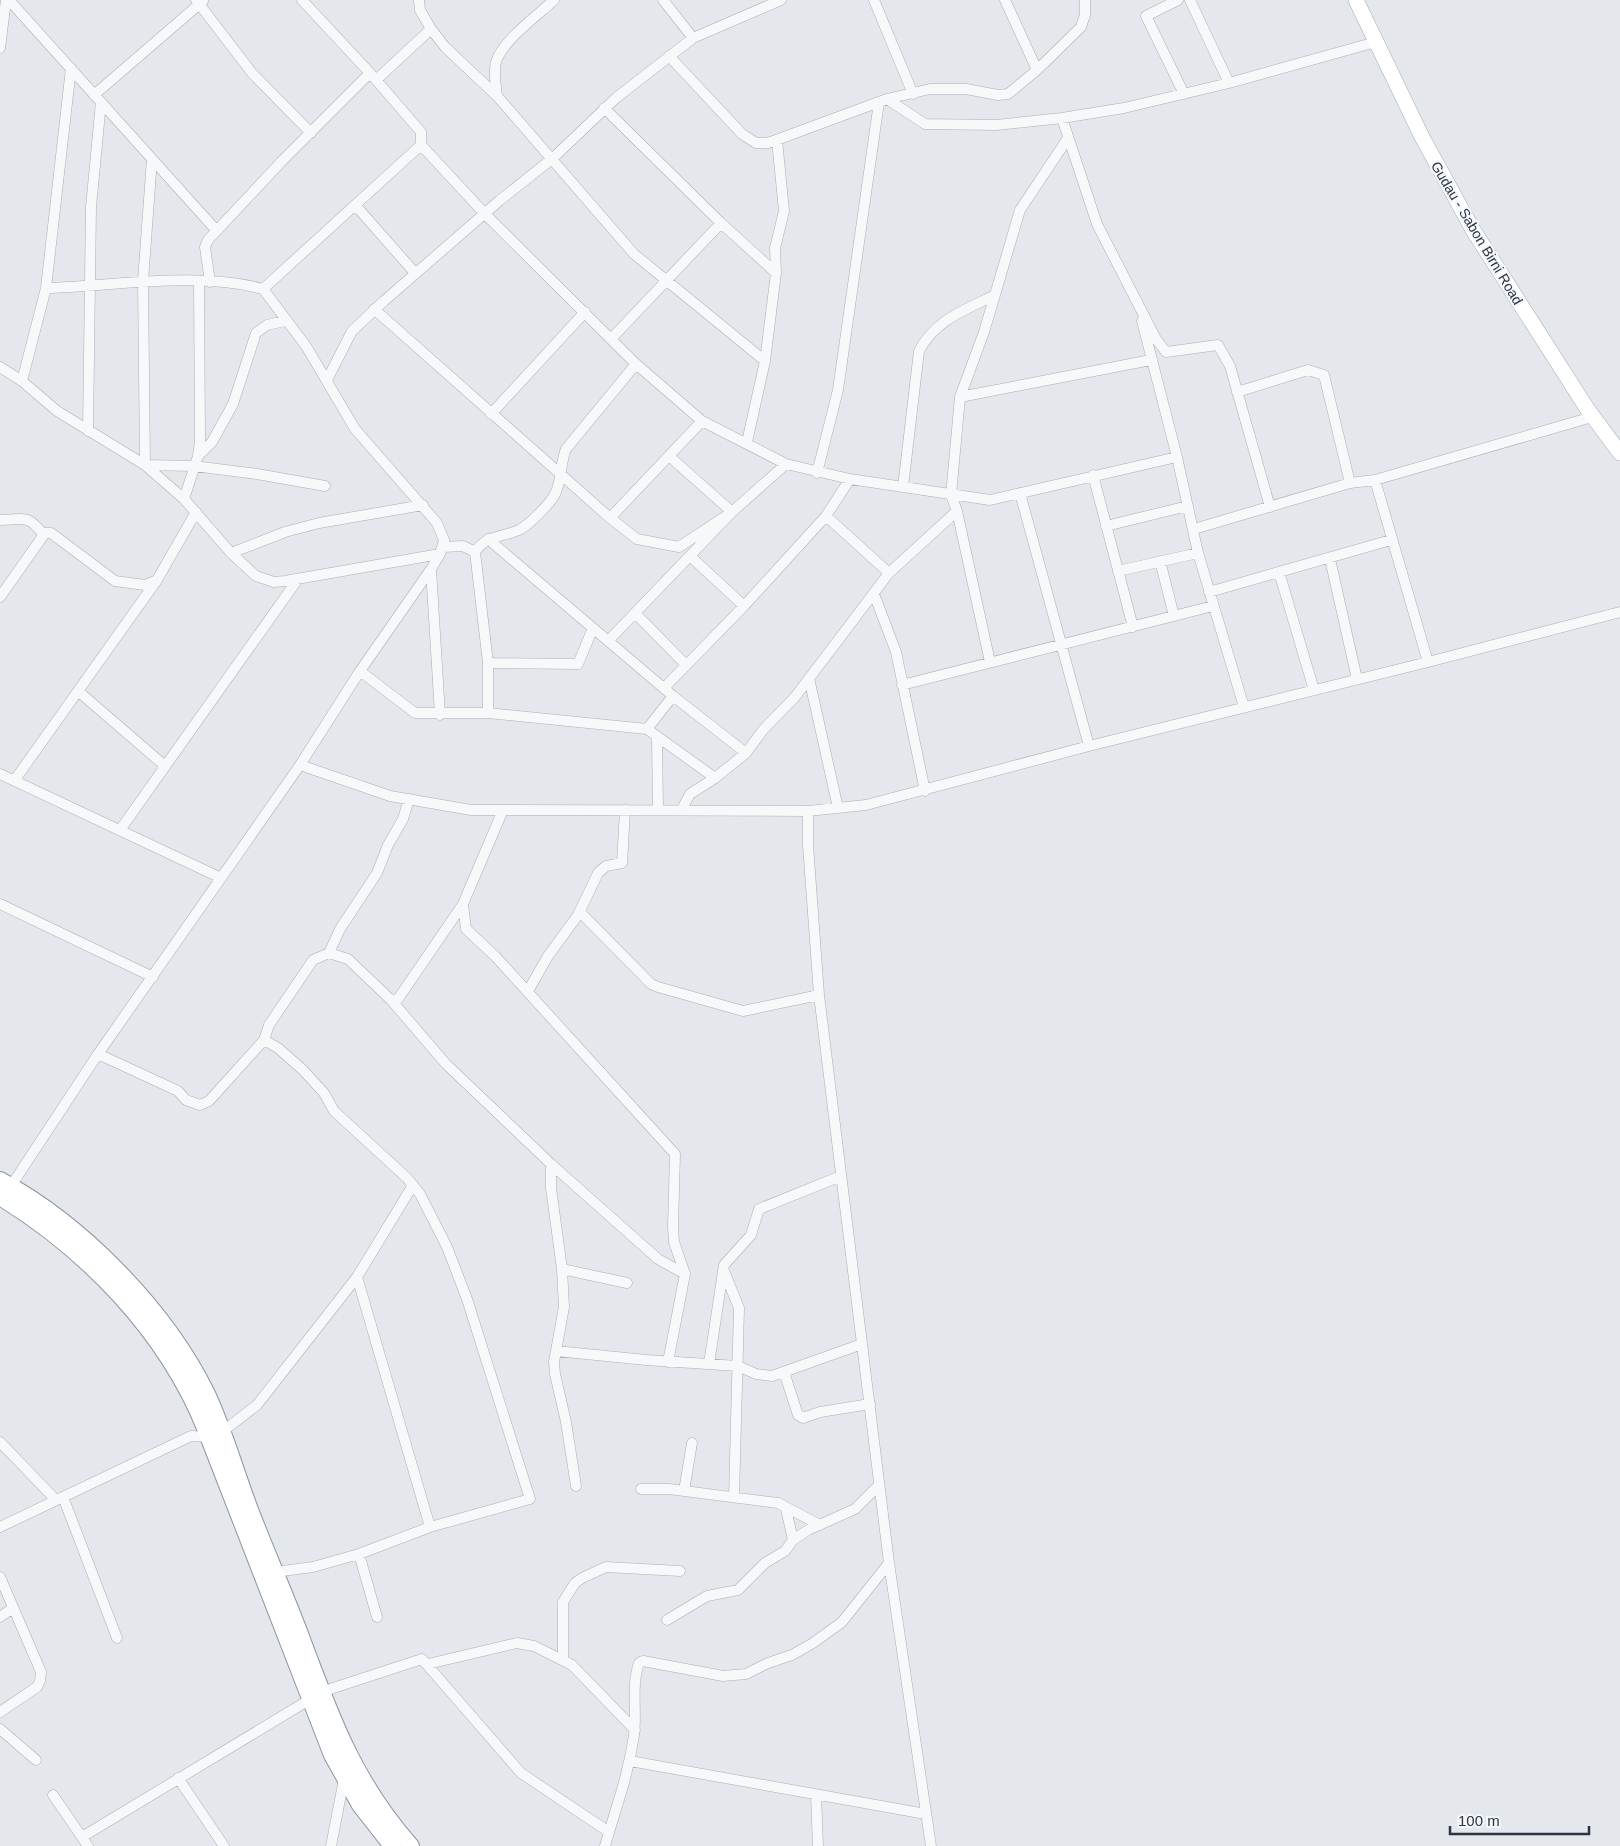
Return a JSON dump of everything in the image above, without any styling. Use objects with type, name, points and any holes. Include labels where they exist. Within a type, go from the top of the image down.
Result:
[{"type":"highway","points":[[4,1188],[53,1212],[74,1229],[142,1299],[183,1352],[315,1696],[332,1755],[360,1805],[392,1846]]},
{"type":"highway","points":[[215,1434],[250,1508],[276,1572],[298,1651]]},
{"type":"highway","points":[[315,1696],[363,1782],[394,1827],[411,1846]]},
{"type":"main road","name":"Gudau - Sabon Birni Road","points":[[1356,0],[1422,137],[1473,230],[1592,417],[1620,454]]},
{"type":"street","points":[[0,48],[8,0]]},
{"type":"street","points":[[8,0],[216,230]]},
{"type":"street","points":[[302,0],[421,132],[421,145],[485,214],[636,364],[702,421],[747,442],[786,464],[818,473],[850,480],[990,500],[1177,457]]},
{"type":"street","points":[[419,0],[420,10],[430,29],[445,47],[497,96],[553,158],[634,254],[765,361]]},
{"type":"street","points":[[497,96],[494,77],[496,60],[508,43],[554,0]]},
{"type":"street","points":[[663,0],[694,38]]},
{"type":"street","points":[[327,380],[352,331],[374,309],[553,158],[604,108],[694,38],[781,0]]},
{"type":"street","points":[[874,0],[913,94]]},
{"type":"street","points":[[1005,0],[1037,70]]},
{"type":"street","points":[[669,56],[742,134],[756,143],[777,140],[883,101],[930,89],[951,89],[998,95],[1008,94],[1037,70],[1081,26],[1085,15],[1085,0]]},
{"type":"street","points":[[1178,0],[1146,16],[1184,94]]},
{"type":"street","points":[[1190,0],[1229,84]]},
{"type":"street","points":[[88,431],[88,286],[98,99],[200,1],[252,73],[311,133]]},
{"type":"street","points":[[210,282],[205,247],[216,230],[311,133],[430,29]]},
{"type":"street","points":[[883,101],[925,124],[996,125],[1062,118],[1124,108],[1229,84],[1376,42]]},
{"type":"street","points":[[22,380],[46,288],[70,68]]},
{"type":"street","points":[[818,473],[838,390],[883,101]]},
{"type":"street","points":[[604,108],[721,223],[776,273]]},
{"type":"street","points":[[1062,118],[1097,224],[1140,310],[1166,352],[1218,345],[1230,366],[1270,507]]},
{"type":"street","points":[[990,662],[957,511],[951,495],[960,397],[995,295],[1020,210],[1068,138]]},
{"type":"street","points":[[747,442],[765,361],[776,273],[776,248],[784,211],[777,140]]},
{"type":"street","points":[[263,290],[421,145]]},
{"type":"street","points":[[145,465],[143,281],[152,160]]},
{"type":"street","points":[[356,206],[415,273]]},
{"type":"street","points":[[611,339],[721,223]]},
{"type":"street","points":[[4,1188],[153,977],[219,878],[300,765],[360,671],[431,569],[444,540],[437,523],[355,429],[306,346],[263,290],[210,282],[143,281],[46,288]]},
{"type":"street","points":[[184,499],[198,456],[200,441],[199,282]]},
{"type":"street","points":[[903,487],[919,351],[928,335],[957,313],[995,295]]},
{"type":"street","points":[[374,309],[559,475],[637,539],[679,547],[732,512]]},
{"type":"street","points":[[1140,310],[1151,360],[1177,457],[1198,553],[1244,707]]},
{"type":"street","points":[[491,414],[585,312]]},
{"type":"street","points":[[198,456],[212,442],[233,404],[256,333],[267,326],[285,321]]},
{"type":"street","points":[[960,397],[1151,360]]},
{"type":"street","points":[[488,713],[488,663],[475,552],[488,538],[519,530],[529,524],[555,494],[561,460],[566,448],[636,364]]},
{"type":"street","points":[[0,367],[22,380],[57,411],[145,465],[184,499],[231,553],[256,576],[274,582],[298,579],[463,546],[475,552]]},
{"type":"street","points":[[1237,392],[1308,370],[1324,375],[1350,483]]},
{"type":"street","points":[[1194,529],[1350,483],[1375,480],[1592,417]]},
{"type":"street","points":[[610,518],[702,421]]},
{"type":"street","points":[[669,456],[732,512]]},
{"type":"street","points":[[609,640],[732,512],[786,464]]},
{"type":"street","points":[[145,465],[194,466],[325,486]]},
{"type":"street","points":[[1093,475],[1133,627]]},
{"type":"street","points":[[664,688],[744,606],[826,516],[850,480]]},
{"type":"street","points":[[1375,480],[1428,662]]},
{"type":"street","points":[[1020,493],[1089,746]]},
{"type":"street","points":[[231,553],[285,532],[319,523],[422,505]]},
{"type":"street","points":[[1106,526],[1188,506]]},
{"type":"street","points":[[682,809],[690,794],[715,778],[746,753],[809,678],[889,573],[957,511]]},
{"type":"street","points":[[14,781],[157,580],[196,512]]},
{"type":"street","points":[[826,516],[889,573]]},
{"type":"street","points":[[0,520],[26,518],[32,521],[44,535]]},
{"type":"street","points":[[0,597],[44,535],[51,533],[115,580],[145,585],[157,580]]},
{"type":"street","points":[[488,538],[673,696],[746,753]]},
{"type":"street","points":[[1209,592],[1330,559],[1391,540]]},
{"type":"street","points":[[1118,571],[1198,553]]},
{"type":"street","points":[[690,556],[744,606]]},
{"type":"street","points":[[1330,559],[1357,679]]},
{"type":"street","points":[[1160,562],[1174,616]]},
{"type":"street","points":[[431,569],[440,714]]},
{"type":"street","points":[[1279,572],[1314,690]]},
{"type":"street","points":[[120,830],[298,579]]},
{"type":"street","points":[[874,594],[896,652],[925,791]]},
{"type":"street","points":[[902,684],[1213,606]]},
{"type":"street","points":[[300,765],[390,796],[471,810],[682,809],[808,811],[866,805],[925,791],[1089,746],[1428,662],[1620,612]]},
{"type":"street","points":[[635,613],[686,665]]},
{"type":"street","points":[[488,663],[578,664],[592,628]]},
{"type":"street","points":[[360,671],[415,713],[488,713],[647,729],[715,778]]},
{"type":"street","points":[[809,678],[838,808]]},
{"type":"street","points":[[78,691],[165,766]]},
{"type":"street","points":[[647,729],[673,696]]},
{"type":"street","points":[[657,736],[658,810]]},
{"type":"street","points":[[0,774],[219,878]]},
{"type":"street","points":[[329,953],[340,929],[378,873],[388,845],[403,819],[409,799]]},
{"type":"street","points":[[391,1000],[398,999],[463,904],[504,810]]},
{"type":"street","points":[[528,991],[548,956],[580,912],[598,873],[606,866],[622,863],[625,810]]},
{"type":"street","points":[[808,811],[808,845],[819,995],[888,1563],[931,1846]]},
{"type":"street","points":[[0,904],[153,977]]},
{"type":"street","points":[[463,904],[466,929],[528,991],[675,1154],[672,1227],[674,1242],[685,1274],[668,1362]]},
{"type":"street","points":[[580,912],[658,988],[743,1011],[819,995]]},
{"type":"street","points":[[98,1054],[178,1091],[186,1100],[200,1106],[209,1101],[264,1040],[269,1025],[313,960],[329,953],[348,959],[391,1000],[446,1064],[551,1164],[672,1268],[685,1274]]},
{"type":"street","points":[[264,1040],[278,1048],[303,1070],[324,1093],[334,1111],[414,1185],[447,1247],[467,1299],[530,1499],[430,1527],[359,1554],[313,1567],[276,1572]]},
{"type":"street","points":[[551,1164],[551,1188],[562,1269],[564,1307],[556,1351],[555,1374],[566,1422],[576,1486]]},
{"type":"street","points":[[710,1364],[724,1265],[751,1235],[759,1209],[841,1176]]},
{"type":"street","points":[[0,1527],[191,1436],[215,1434],[256,1405],[357,1277],[414,1185]]},
{"type":"street","points":[[672,1268],[679,1258]]},
{"type":"street","points":[[562,1269],[627,1283]]},
{"type":"street","points":[[724,1271],[739,1308],[734,1497]]},
{"type":"street","points":[[357,1277],[430,1527]]},
{"type":"street","points":[[556,1351],[668,1362],[738,1366],[766,1376],[784,1372],[862,1344]]},
{"type":"street","points":[[784,1372],[798,1415],[803,1418],[820,1412],[870,1404]]},
{"type":"street","points":[[191,1436],[208,1415]]},
{"type":"street","points":[[0,1442],[59,1498],[117,1638]]},
{"type":"street","points":[[684,1491],[692,1443]]},
{"type":"street","points":[[666,1620],[707,1596],[738,1590],[765,1563],[785,1552],[793,1540],[855,1509],[879,1485]]},
{"type":"street","points":[[641,1489],[684,1491],[778,1503],[786,1509],[820,1525]]},
{"type":"street","points":[[786,1509],[793,1540]]},
{"type":"street","points":[[359,1554],[377,1617]]},
{"type":"street","points":[[605,1846],[623,1792],[630,1762],[635,1730],[636,1679],[639,1663],[723,1676],[746,1674],[768,1663],[792,1655],[813,1643],[842,1622],[888,1563]]},
{"type":"street","points":[[563,1659],[563,1602],[575,1583],[606,1566],[680,1570]]},
{"type":"street","points":[[0,1577],[41,1672],[40,1681],[36,1687],[0,1712]]},
{"type":"street","points":[[0,1616],[13,1608]]},
{"type":"street","points":[[428,1664],[517,1643],[534,1646],[572,1665],[635,1730]]},
{"type":"street","points":[[82,1837],[315,1696],[419,1658],[428,1664],[521,1773],[609,1832]]},
{"type":"street","points":[[0,1729],[36,1760]]},
{"type":"street","points":[[630,1762],[926,1814]]},
{"type":"street","points":[[178,1778],[224,1846]]},
{"type":"street","points":[[331,1846],[344,1779]]},
{"type":"street","points":[[53,1795],[88,1846]]},
{"type":"street","points":[[816,1795],[818,1846]]}]
